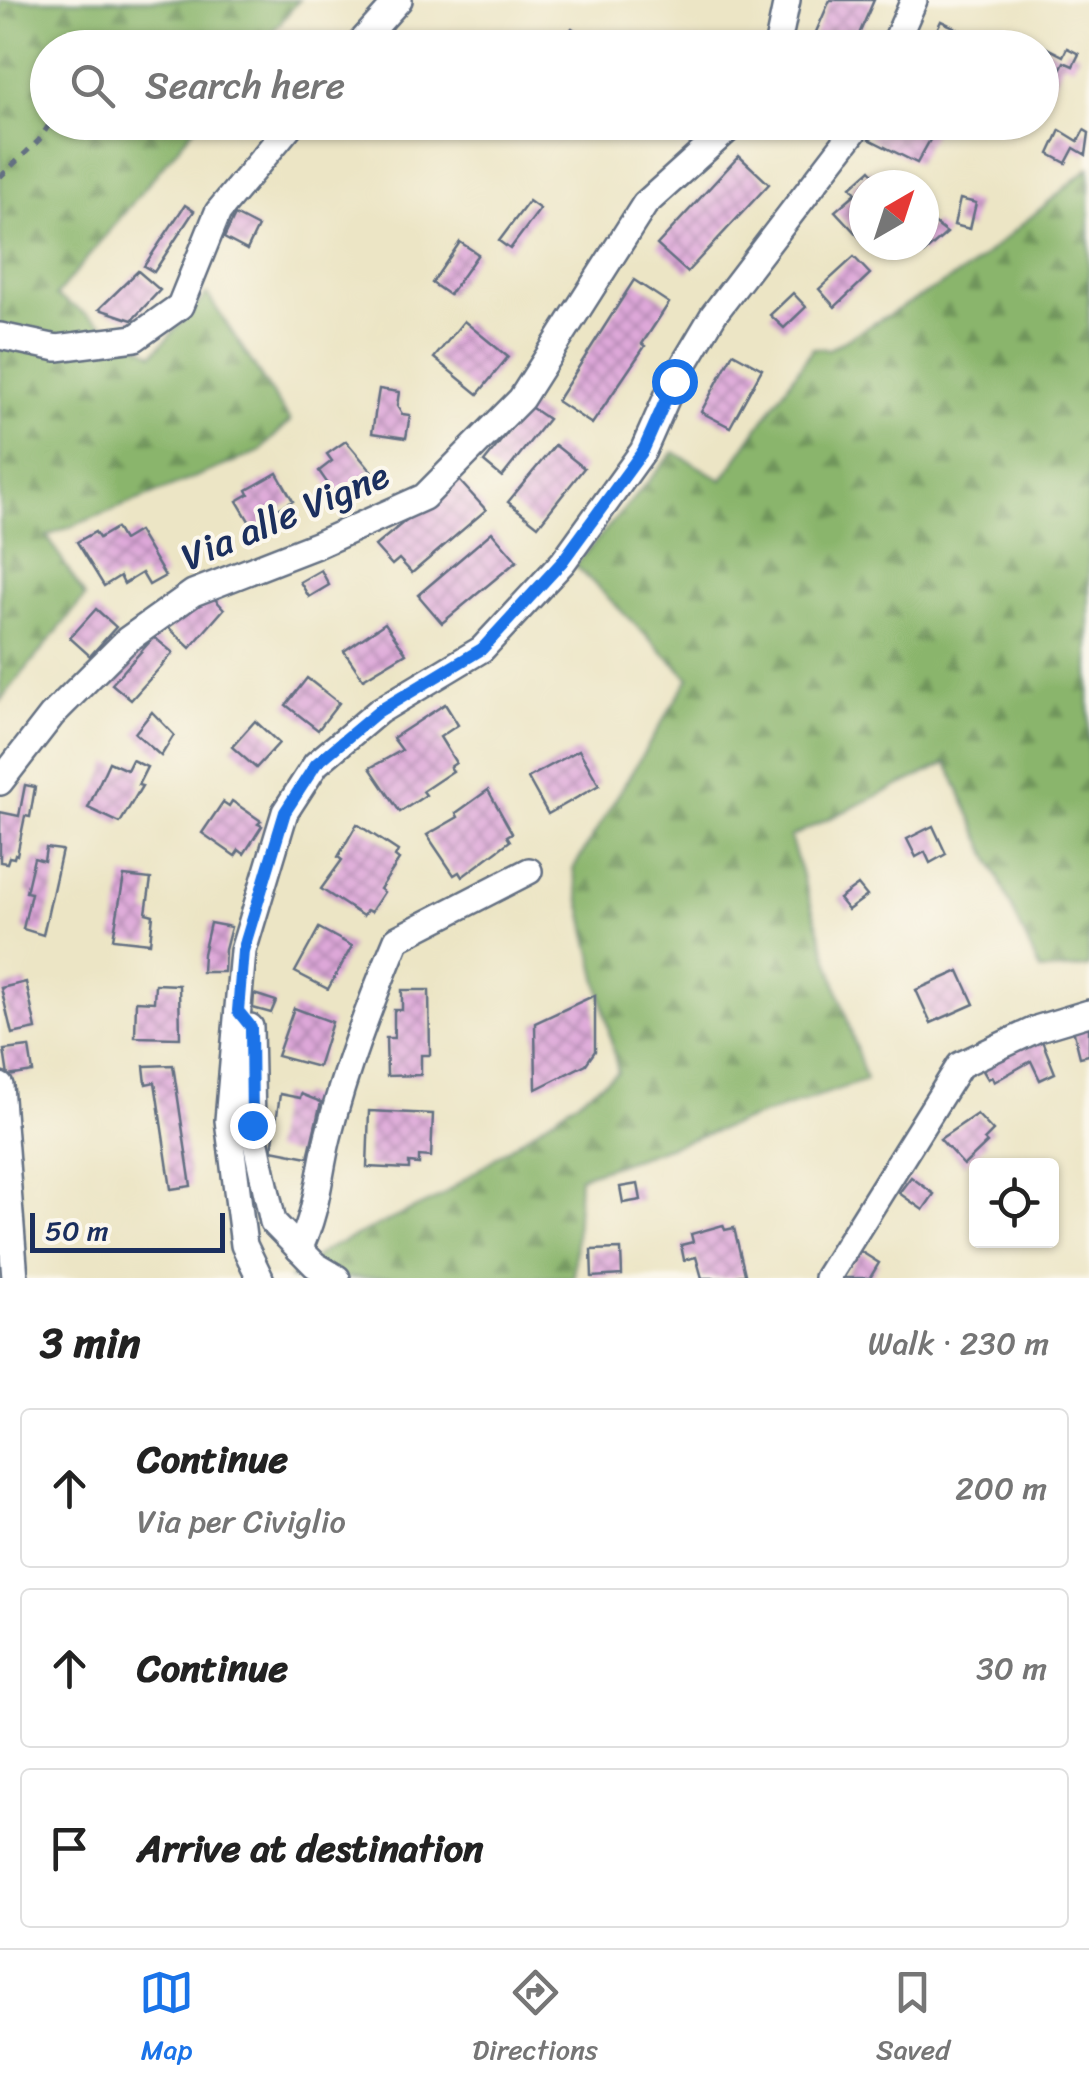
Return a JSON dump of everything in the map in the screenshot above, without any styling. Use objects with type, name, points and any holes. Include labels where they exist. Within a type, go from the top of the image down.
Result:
[{"type":"street","points":[[372,30],[400,0]]},
{"type":"street","points":[[781,30],[787,0]]},
{"type":"street","points":[[901,30],[914,0]]},
{"type":"street","points":[[0,336],[57,348],[136,338],[180,306],[218,212],[278,140]]},
{"type":"street","name":"Via alle Vigne","points":[[0,782],[52,715],[127,640],[193,593],[320,544],[424,497],[521,399],[644,204],[716,140]]},
{"type":"street","points":[[260,1278],[244,1245],[228,1120],[243,951],[285,812],[316,764],[379,711],[482,649],[562,562],[643,451],[674,381],[714,314],[846,140]]},
{"type":"street","points":[[299,1248],[313,1220],[328,1138],[360,1027],[397,940],[528,871]]},
{"type":"street","points":[[238,1011],[251,1027],[252,1125],[273,1222],[316,1265],[336,1278]]},
{"type":"street","points":[[828,1278],[960,1065],[1039,1028],[1089,1013]]},
{"type":"street","points":[[0,1086],[15,1278]]},
{"type":"path","points":[[0,177],[39,140]]},
{"type":"green space","points":[[0,0],[299,0],[274,30],[30,30],[30,140],[184,140],[56,296],[153,354],[207,294],[290,421],[259,452],[47,536],[85,597],[0,701]]},
{"type":"green space","points":[[1089,168],[1089,967],[1040,971],[947,763],[790,837],[866,1080],[579,1177],[574,1278],[290,1278],[325,1250],[438,1198],[618,1072],[573,869],[689,678],[575,565],[674,452],[722,480],[813,348],[829,349],[970,268]]},
{"type":"building","points":[[830,0],[874,0],[861,30],[817,30]]},
{"type":"building","points":[[941,21],[960,30],[937,30]]},
{"type":"building","points":[[1067,48],[1079,54],[1073,66],[1064,62],[1059,72],[1059,54],[1063,56]]},
{"type":"building","points":[[1084,130],[1089,133],[1086,155],[1074,148],[1066,163],[1049,154],[1059,140],[1059,132],[1078,141]]},
{"type":"building","points":[[871,140],[930,140],[917,163]]},
{"type":"building","points":[[739,156],[769,184],[687,272],[657,245]]},
{"type":"building","points":[[849,199],[849,226],[835,211]]},
{"type":"building","points":[[960,199],[976,203],[970,229],[954,225]]},
{"type":"building","points":[[529,201],[540,209],[510,249],[499,241]]},
{"type":"building","points":[[185,205],[194,211],[154,272],[144,266]]},
{"type":"building","points":[[235,215],[258,227],[247,250],[224,238]]},
{"type":"building","points":[[460,242],[478,254],[449,295],[432,283]]},
{"type":"building","points":[[851,260],[857,260],[870,274],[835,307],[819,289]]},
{"type":"building","points":[[138,271],[160,290],[132,320],[99,309]]},
{"type":"building","points":[[634,280],[669,303],[592,424],[557,401]]},
{"type":"building","points":[[793,293],[806,307],[784,328],[770,315]]},
{"type":"building","points":[[464,321],[508,357],[478,394],[434,358]]},
{"type":"building","points":[[733,353],[762,369],[730,427],[701,412]]},
{"type":"building","points":[[379,389],[399,392],[397,406],[402,414],[410,415],[406,438],[372,433]]},
{"type":"building","points":[[529,406],[548,419],[502,477],[484,462]]},
{"type":"building","points":[[346,441],[373,473],[339,500],[319,471],[332,461],[327,454]]},
{"type":"building","points":[[555,445],[584,468],[538,526],[508,502]]},
{"type":"building","points":[[277,473],[293,501],[278,509],[285,520],[266,532],[263,526],[255,531],[237,501],[249,494],[247,490]]},
{"type":"building","points":[[457,478],[486,510],[412,573],[399,559],[392,565],[375,546]]},
{"type":"building","points":[[116,528],[123,540],[138,531],[165,576],[149,585],[142,573],[124,584],[120,576],[104,586],[77,542],[95,532],[99,538]]},
{"type":"building","points":[[492,532],[517,561],[442,623],[418,595]]},
{"type":"building","points":[[321,570],[329,585],[309,597],[300,582]]},
{"type":"building","points":[[212,596],[224,609],[190,648],[167,626]]},
{"type":"building","points":[[96,609],[116,627],[90,656],[70,638]]},
{"type":"building","points":[[385,623],[406,653],[363,679],[344,651]]},
{"type":"building","points":[[154,637],[173,653],[131,700],[112,684]]},
{"type":"building","points":[[307,678],[339,703],[318,730],[286,705]]},
{"type":"building","points":[[445,704],[458,725],[440,737],[456,763],[450,767],[453,771],[400,812],[370,768],[402,750],[393,738]]},
{"type":"building","points":[[152,712],[174,735],[161,756],[135,733]]},
{"type":"building","points":[[255,721],[279,743],[256,768],[232,747]]},
{"type":"building","points":[[579,750],[599,785],[548,814],[528,778]]},
{"type":"building","points":[[132,760],[147,767],[138,785],[142,786],[120,823],[88,808],[109,762],[127,770]]},
{"type":"building","points":[[25,785],[35,787],[30,817],[25,816],[17,855],[9,857],[7,863],[0,862],[0,812],[19,816]]},
{"type":"building","points":[[488,790],[512,833],[507,836],[510,841],[462,877],[459,872],[454,875],[427,835],[458,817],[456,813]]},
{"type":"building","points":[[232,801],[261,821],[258,824],[262,826],[244,854],[239,850],[235,856],[202,833],[223,802],[229,806]]},
{"type":"building","points":[[357,824],[398,851],[395,857],[399,860],[380,889],[384,892],[371,912],[367,910],[363,916],[321,889],[342,860],[338,857]]},
{"type":"building","points":[[933,826],[946,854],[930,863],[925,852],[916,857],[907,839]]},
{"type":"building","points":[[46,848],[62,850],[43,935],[23,929],[34,858],[44,861]]},
{"type":"building","points":[[124,876],[151,879],[146,913],[153,915],[150,943],[113,939]]},
{"type":"building","points":[[858,885],[867,896],[848,910],[839,899]]},
{"type":"building","points":[[210,923],[231,927],[224,972],[202,972]]},
{"type":"building","points":[[319,928],[352,946],[328,989],[295,972]]},
{"type":"building","points":[[959,971],[974,1004],[931,1023],[916,990]]},
{"type":"building","points":[[26,982],[36,1029],[12,1034],[1,988]]},
{"type":"building","points":[[155,984],[179,985],[180,1038],[135,1037],[136,1001],[154,1002]]},
{"type":"building","points":[[402,990],[429,990],[430,1055],[421,1055],[421,1075],[387,1076],[386,1038],[394,1038],[394,1010],[402,1010]]},
{"type":"building","points":[[254,994],[276,1001],[271,1013],[253,1008]]},
{"type":"building","points":[[595,995],[595,1051],[586,1064],[536,1089],[535,1023]]},
{"type":"building","points":[[294,1008],[332,1022],[318,1067],[277,1056]]},
{"type":"building","points":[[1089,1025],[1089,1055],[1080,1057],[1073,1029]]},
{"type":"building","points":[[1039,1033],[1055,1073],[1040,1080],[1031,1061],[994,1082],[992,1077],[988,1079],[979,1064]]},
{"type":"building","points":[[29,1047],[33,1072],[8,1076],[4,1050]]},
{"type":"building","points":[[173,1065],[191,1186],[171,1189],[155,1082],[146,1084],[144,1066]]},
{"type":"building","points":[[280,1094],[300,1098],[301,1094],[321,1102],[308,1157],[272,1150]]},
{"type":"building","points":[[369,1111],[433,1114],[431,1157],[419,1156],[419,1164],[409,1163],[409,1169],[367,1167]]},
{"type":"building","points":[[977,1114],[993,1131],[984,1140],[987,1143],[964,1165],[940,1139]]},
{"type":"building","points":[[911,1177],[934,1194],[923,1210],[899,1193]]},
{"type":"building","points":[[638,1184],[641,1200],[623,1203],[620,1187]]},
{"type":"building","points":[[723,1225],[725,1230],[734,1228],[745,1274],[702,1278],[696,1257],[684,1260],[681,1245],[693,1242],[691,1234]]},
{"type":"building","points":[[621,1249],[622,1275],[592,1277],[591,1250]]},
{"type":"building","points":[[860,1251],[879,1263],[870,1278],[843,1278]]},
{"type":"route","points":[[252,1125],[251,1027],[238,1011],[243,951],[285,812],[316,764],[379,711],[482,649],[562,562],[643,451],[674,381]]}]
